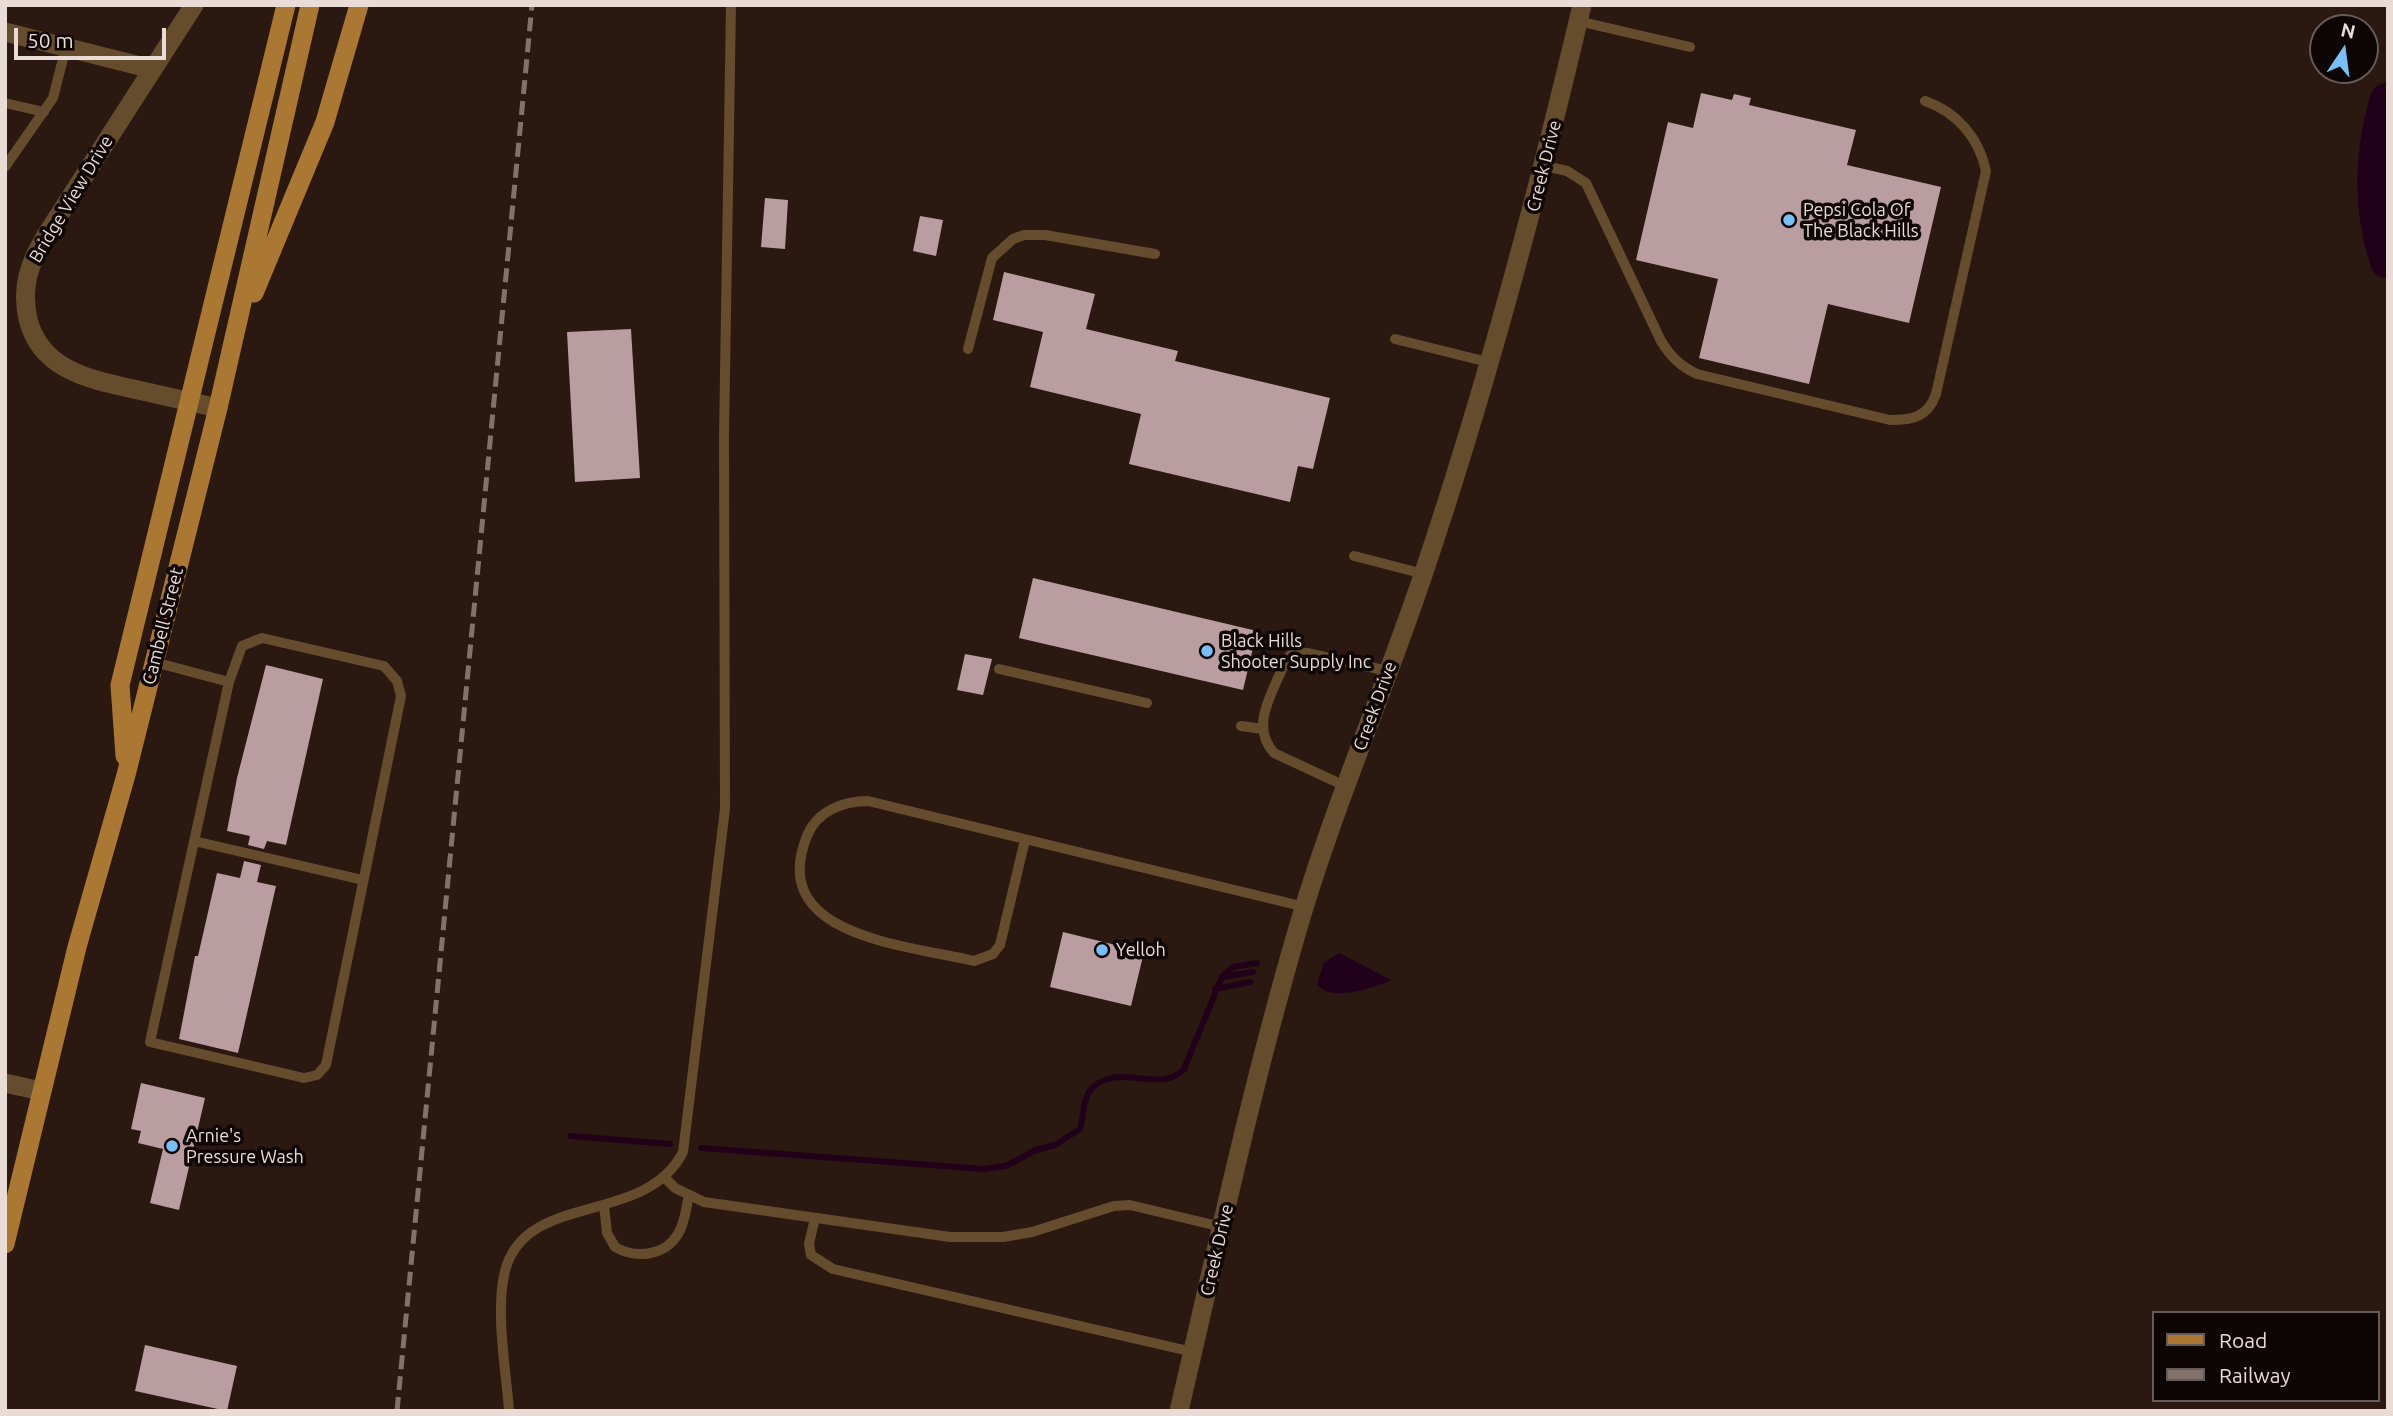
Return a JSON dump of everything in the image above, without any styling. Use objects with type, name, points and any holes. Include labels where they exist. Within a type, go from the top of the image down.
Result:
[{"type":"main road","points":[[126,775],[120,685],[286,5]]},
{"type":"main road","name":"Cambell Street","points":[[5,1244],[41,1091],[126,775],[218,408],[310,5]]},
{"type":"main road","points":[[232,346],[325,122],[359,5]]},
{"type":"street","name":"Bridge View Drive","points":[[194,5],[33,257],[24,289],[26,307],[36,340],[46,355],[63,367],[99,382],[218,408]]},
{"type":"street","name":"Creek Drive","points":[[1179,1411],[1269,1028],[1345,786],[1423,574],[1492,363],[1545,166],[1580,13]]},
{"type":"street","points":[[5,32],[152,69]]},
{"type":"street","points":[[5,1083],[41,1091]]},
{"type":"lane","points":[[509,1411],[501,1293],[511,1254],[518,1243],[533,1231],[556,1219],[652,1188],[665,1178],[683,1152],[725,809],[724,409],[731,5]]},
{"type":"lane","points":[[1580,13],[1690,47]]},
{"type":"lane","points":[[5,167],[53,98],[66,47]]},
{"type":"lane","points":[[1545,166],[1567,171],[1586,183],[1661,341],[1672,358],[1683,367],[1697,374],[1890,420],[1909,420],[1922,416],[1932,407],[1986,171],[1983,157],[1958,118],[1941,106],[1925,101]]},
{"type":"lane","points":[[5,103],[44,112]]},
{"type":"lane","points":[[968,349],[992,258],[1013,239],[1024,235],[1045,235],[1155,254]]},
{"type":"lane","points":[[1395,339],[1492,363]]},
{"type":"lane","points":[[1354,556],[1423,574]]},
{"type":"lane","points":[[262,638],[384,666],[397,681],[401,696],[326,1065],[317,1075],[304,1078],[150,1042],[229,682],[242,646],[262,638]]},
{"type":"lane","points":[[1345,786],[1274,753],[1268,746],[1263,729],[1266,705],[1292,653],[1307,653],[1388,671]]},
{"type":"lane","points":[[154,662],[229,682]]},
{"type":"lane","points":[[999,669],[1147,704]]},
{"type":"lane","points":[[1241,726],[1263,729]]},
{"type":"lane","points":[[1025,840],[1000,945],[983,960],[974,961],[843,928],[814,909],[805,898],[800,882],[799,864],[809,830],[821,816],[838,805],[868,800],[1305,907]]},
{"type":"lane","points":[[194,841],[363,880]]},
{"type":"lane","points":[[665,1178],[689,1196],[704,1202],[950,1237],[1003,1237],[1032,1232],[1114,1206],[1130,1205],[1222,1227]]},
{"type":"lane","points":[[604,1205],[607,1233],[615,1247],[641,1255],[656,1251],[678,1235],[689,1196]]},
{"type":"lane","points":[[816,1218],[809,1244],[811,1255],[833,1269],[1193,1352]]},
{"type":"shaded area","points":[[1339,953],[1391,980],[1352,992],[1331,993],[1323,990],[1317,984],[1324,963]]},
{"type":"building","points":[[1701,93],[1732,100],[1734,94],[1751,98],[1749,105],[1856,130],[1847,165],[1941,187],[1909,323],[1828,304],[1809,384],[1699,358],[1718,279],[1636,260],[1668,122],[1693,128]]},
{"type":"building","points":[[765,198],[788,200],[785,249],[761,247]]},
{"type":"building","points":[[920,216],[943,220],[936,256],[913,251]]},
{"type":"building","points":[[1004,272],[1095,294],[1086,329],[1178,351],[1175,361],[1330,398],[1313,469],[1298,466],[1290,502],[1129,464],[1141,414],[1030,387],[1043,332],[993,320]]},
{"type":"building","points":[[631,329],[640,478],[575,482],[567,332]]},
{"type":"building","points":[[1033,578],[1257,631],[1243,690],[1019,638]]},
{"type":"building","points":[[965,654],[992,659],[983,695],[957,690]]},
{"type":"building","points":[[266,665],[323,679],[286,845],[267,841],[264,849],[248,845],[250,836],[227,831],[237,778]]},
{"type":"building","points":[[244,861],[261,865],[257,882],[276,886],[238,1053],[179,1039],[195,956],[198,956],[217,873],[240,878]]},
{"type":"building","points":[[1063,932],[1144,952],[1131,1006],[1050,987]]},
{"type":"building","name":"Arnie's Pressure Wash","points":[[141,1083],[205,1098],[179,1210],[150,1203],[163,1149],[138,1143],[141,1131],[131,1129]]},
{"type":"building","points":[[145,1345],[237,1366],[227,1411],[135,1391]]},
{"type":"waterway","points":[[2388,101],[2376,161],[2376,201],[2388,260]]},
{"type":"waterway","points":[[701,1148],[984,1169],[1006,1166],[1036,1150],[1055,1145],[1080,1129],[1087,1096],[1099,1082],[1124,1077],[1163,1079],[1184,1069],[1222,977],[1233,967],[1257,963]]},
{"type":"waterway","points":[[1223,977],[1253,972]]},
{"type":"waterway","points":[[1215,989],[1250,982]]},
{"type":"waterway","points":[[571,1136],[670,1144]]},
{"type":"railway","points":[[397,1411],[532,5]]},
{"type":"place","name":"Pepsi Cola Of The Black Hills","points":[[1789,220]]},
{"type":"place","name":"Black Hills Shooter Supply Inc","points":[[1207,651]]},
{"type":"place","name":"Yelloh","points":[[1102,950]]},
{"type":"place","name":"Arnie's Pressure Wash","points":[[172,1146]]}]
